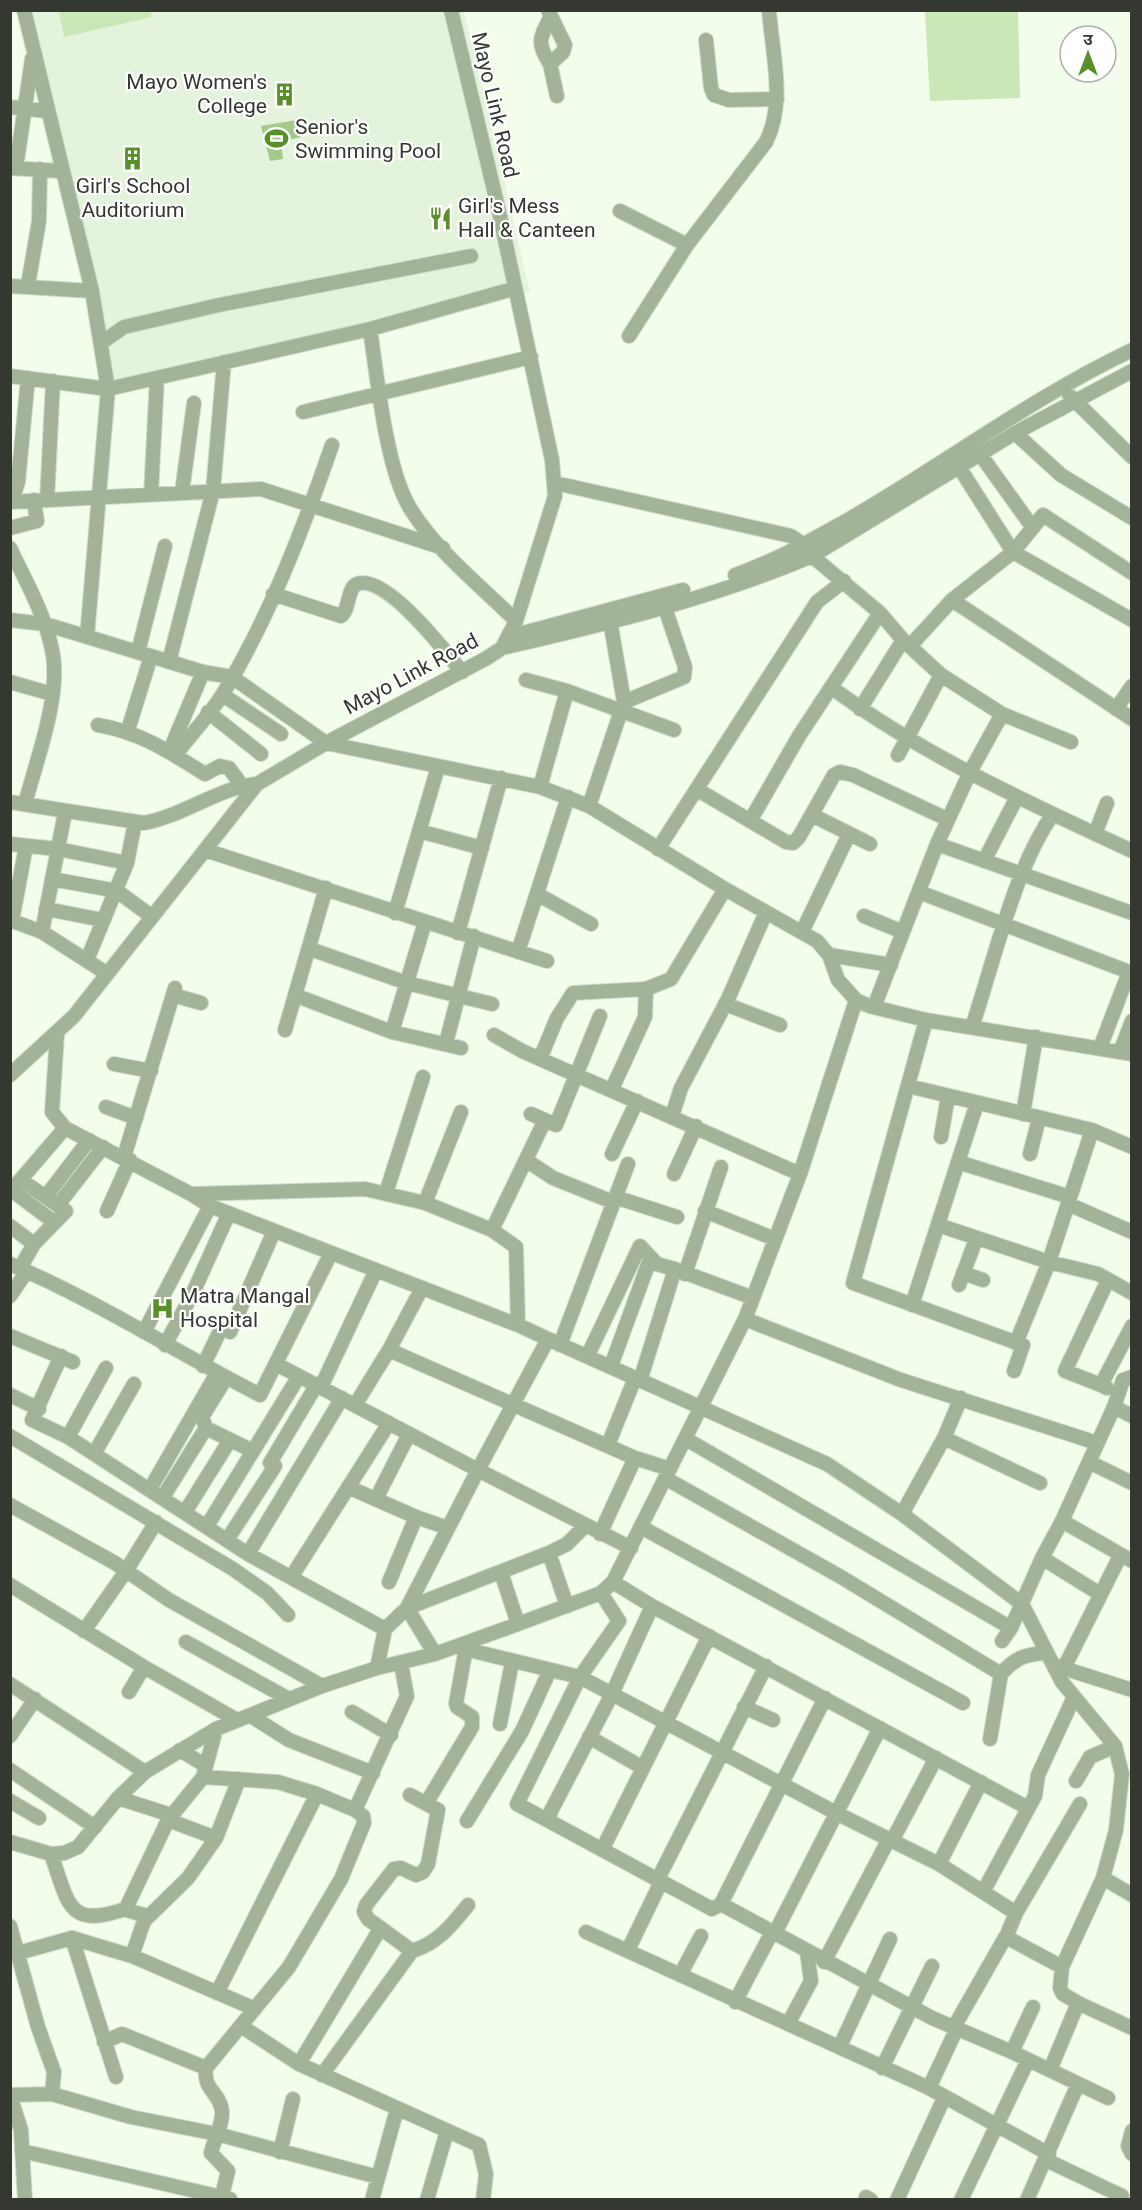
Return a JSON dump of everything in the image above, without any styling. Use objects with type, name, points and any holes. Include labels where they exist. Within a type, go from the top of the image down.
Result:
[{"type":"street","points":[[24,10],[46,111],[92,291],[108,389],[87,637]]},
{"type":"street","name":"Mayo Link Road","points":[[10,1076],[57,1035],[257,784],[326,743],[462,672],[505,642],[516,621],[555,496],[555,483],[531,357],[513,289],[498,207],[451,10]]},
{"type":"street","points":[[629,336],[687,245],[766,142],[775,120],[777,99],[768,10]]},
{"type":"street","points":[[549,13],[540,42],[541,49],[550,64],[557,96]]},
{"type":"street","points":[[549,13],[565,45],[563,52],[550,64]]},
{"type":"street","points":[[706,40],[711,88],[714,94],[729,100],[777,99]]},
{"type":"street","points":[[33,51],[17,109],[13,168],[62,171]]},
{"type":"street","points":[[17,109],[46,111]]},
{"type":"street","points":[[28,285],[39,221],[40,169]]},
{"type":"street","points":[[620,211],[687,245]]},
{"type":"street","points":[[100,343],[124,327],[471,256]]},
{"type":"street","points":[[10,286],[28,285],[92,291]]},
{"type":"street","points":[[10,376],[108,389],[370,329],[513,289]]},
{"type":"street","points":[[370,329],[392,458],[408,506],[443,548],[516,621]]},
{"type":"street","points":[[505,642],[610,620],[776,571],[1063,386],[1131,350]]},
{"type":"street","points":[[303,412],[531,357]]},
{"type":"street","points":[[169,662],[213,491],[224,363]]},
{"type":"street","points":[[505,642],[709,583],[808,550],[959,467],[1073,400],[1131,370]]},
{"type":"street","points":[[28,378],[18,482],[14,494],[40,500],[261,489],[443,548]]},
{"type":"street","points":[[151,494],[157,378]]},
{"type":"street","points":[[10,528],[37,521],[53,381]]},
{"type":"street","points":[[1063,386],[1073,400],[1131,457]]},
{"type":"street","points":[[182,492],[194,403]]},
{"type":"street","points":[[1015,433],[1061,475],[1131,518]]},
{"type":"street","points":[[173,752],[223,695],[273,594],[311,507],[332,445]]},
{"type":"street","points":[[980,454],[1033,528]]},
{"type":"street","points":[[959,467],[1013,552],[1131,620]]},
{"type":"street","points":[[555,483],[791,536],[880,613],[906,643],[941,675],[1002,714],[1071,742]]},
{"type":"street","points":[[860,709],[906,643],[952,600],[1013,552],[1043,515],[1131,573]]},
{"type":"street","points":[[128,730],[165,546]]},
{"type":"street","points":[[10,548],[45,624],[53,657],[52,694],[25,804]]},
{"type":"street","points":[[658,849],[817,602],[844,581]]},
{"type":"street","points":[[273,594],[341,616],[346,613],[353,587],[358,583],[368,584],[396,600],[419,619],[462,672]]},
{"type":"street","points":[[952,600],[1131,719]]},
{"type":"street","points":[[623,707],[684,677],[685,667],[664,605]]},
{"type":"street","points":[[750,821],[799,736],[880,613]]},
{"type":"street","points":[[10,620],[45,624],[203,672],[232,677],[326,743],[540,787],[589,806],[725,889],[817,941],[829,955],[838,980],[856,1000],[874,1007],[926,1020],[1126,1053],[1131,1021]]},
{"type":"street","points":[[589,806],[623,707],[610,620]]},
{"type":"street","points":[[173,752],[203,672]]},
{"type":"street","points":[[898,755],[941,675]]},
{"type":"street","points":[[526,680],[623,707],[674,730]]},
{"type":"street","points":[[10,681],[52,694]]},
{"type":"street","points":[[1116,709],[1131,686]]},
{"type":"street","points":[[831,687],[860,709],[970,772],[1131,851]]},
{"type":"street","points":[[540,787],[567,690]]},
{"type":"street","points":[[223,695],[281,734]]},
{"type":"street","points":[[208,712],[261,754]]},
{"type":"street","points":[[874,1007],[937,844],[970,772],[1002,714]]},
{"type":"street","points":[[98,725],[128,730],[173,752],[205,774],[223,766],[237,778],[257,784]]},
{"type":"street","points":[[395,913],[438,767]]},
{"type":"street","points":[[698,790],[786,842],[793,843],[800,837],[834,775],[847,772],[948,819]]},
{"type":"street","points":[[10,802],[135,822],[160,821],[237,778]]},
{"type":"street","points":[[458,933],[501,778]]},
{"type":"street","points":[[518,952],[568,797]]},
{"type":"street","points":[[984,861],[1017,797]]},
{"type":"street","points":[[1095,834],[1107,803]]},
{"type":"street","points":[[42,932],[65,812]]},
{"type":"street","points":[[972,1027],[1022,874],[1038,835],[1053,814]]},
{"type":"street","points":[[812,815],[870,844]]},
{"type":"street","points":[[87,960],[127,863],[135,822]]},
{"type":"street","points":[[419,831],[482,848]]},
{"type":"street","points":[[802,932],[849,834]]},
{"type":"street","points":[[10,844],[58,849],[127,863]]},
{"type":"street","points":[[937,844],[1131,913]]},
{"type":"street","points":[[26,846],[11,920],[42,932],[106,974]]},
{"type":"street","points":[[205,850],[547,961]]},
{"type":"street","points":[[52,879],[117,891],[151,916]]},
{"type":"street","points":[[285,1030],[297,996],[326,888]]},
{"type":"street","points":[[540,1059],[557,1018],[573,993],[646,989],[671,979],[725,889]]},
{"type":"street","points":[[918,892],[1130,972],[1100,1048]]},
{"type":"street","points":[[537,894],[591,924]]},
{"type":"street","points":[[46,909],[103,920]]},
{"type":"street","points":[[672,1116],[681,1088],[725,1004],[766,912]]},
{"type":"street","points":[[864,916],[903,932]]},
{"type":"street","points":[[392,1032],[425,922]]},
{"type":"street","points":[[446,1043],[474,936]]},
{"type":"street","points":[[310,949],[407,982],[492,1004]]},
{"type":"street","points":[[829,955],[891,965]]},
{"type":"street","points":[[612,1089],[645,1017],[646,989]]},
{"type":"street","points":[[107,1211],[127,1159],[136,1118],[174,992],[201,1003]]},
{"type":"street","points":[[297,996],[392,1032],[461,1048]]},
{"type":"street","points":[[10,1842],[51,1854],[64,1853],[78,1847],[118,1798],[145,1772],[216,1729],[322,1686],[377,1668],[401,1664],[461,1647],[601,1593],[613,1582],[745,1319],[800,1173],[856,1000]]},
{"type":"street","points":[[725,1004],[780,1025]]},
{"type":"street","points":[[531,1114],[556,1125],[600,1016]]},
{"type":"street","points":[[926,1020],[853,1283],[1023,1345],[1014,1371]]},
{"type":"street","points":[[57,1035],[52,1112],[65,1128],[127,1159],[210,1206],[518,1325],[827,1464],[902,1514],[1022,1604],[1074,1697],[1103,1729],[1114,1746],[1127,1778],[1103,1878],[1062,1967],[1060,1988],[1063,1994],[1078,2003],[1131,2028]]},
{"type":"street","points":[[494,1035],[540,1059],[800,1173]]},
{"type":"street","points":[[1023,1114],[1036,1037]]},
{"type":"street","points":[[114,1064],[151,1071]]},
{"type":"street","points":[[386,1193],[423,1077]]},
{"type":"street","points":[[908,1086],[1092,1130],[1131,1147]]},
{"type":"street","points":[[941,1137],[948,1096]]},
{"type":"street","points":[[612,1154],[637,1101]]},
{"type":"street","points":[[912,1305],[977,1102]]},
{"type":"street","points":[[106,1107],[136,1118]]},
{"type":"street","points":[[424,1203],[461,1112]]},
{"type":"street","points":[[1029,1154],[1039,1118]]},
{"type":"street","points":[[492,1230],[545,1120]]},
{"type":"street","points":[[675,1174],[696,1126]]},
{"type":"street","points":[[14,1188],[65,1128]]},
{"type":"street","points":[[1016,1343],[1049,1263],[1092,1130]]},
{"type":"street","points":[[47,1196],[89,1140]]},
{"type":"street","points":[[58,1205],[103,1147]]},
{"type":"street","points":[[526,1160],[553,1178],[614,1200],[677,1217]]},
{"type":"street","points":[[958,1162],[1069,1201],[1131,1232]]},
{"type":"street","points":[[377,1668],[385,1629],[407,1608],[478,1470],[554,1342],[627,1164]]},
{"type":"street","points":[[608,1445],[638,1380],[721,1167]]},
{"type":"street","points":[[10,1296],[19,1268],[34,1244],[66,1212],[47,1196],[14,1188]]},
{"type":"street","points":[[14,1188],[54,1222]]},
{"type":"street","points":[[191,1194],[365,1189],[424,1203],[492,1230],[516,1247],[518,1325]]},
{"type":"street","points":[[165,1345],[234,1215],[243,1192]]},
{"type":"street","points":[[144,1332],[210,1206]]},
{"type":"street","points":[[705,1212],[775,1239]]},
{"type":"street","points":[[938,1225],[1049,1263],[1098,1274],[1131,1293]]},
{"type":"street","points":[[10,1226],[34,1244]]},
{"type":"street","points":[[203,1366],[226,1330],[274,1231]]},
{"type":"street","points":[[976,1239],[961,1279],[983,1280]]},
{"type":"street","points":[[588,1355],[640,1246],[655,1262],[753,1299]]},
{"type":"street","points":[[19,1268],[112,1312],[165,1345],[260,1395],[331,1253]]},
{"type":"street","points":[[610,1366],[646,1264],[655,1262]]},
{"type":"street","points":[[227,1540],[319,1385],[376,1270]]},
{"type":"street","points":[[1108,1280],[1065,1371],[1118,1393]]},
{"type":"street","points":[[248,1554],[294,1477],[348,1401],[389,1350],[422,1288]]},
{"type":"street","points":[[745,1319],[901,1380],[1097,1443]]},
{"type":"street","points":[[1101,1385],[1131,1326]]},
{"type":"street","points":[[10,1336],[67,1359],[35,1415],[16,1442],[155,1521],[267,1593],[288,1615]]},
{"type":"street","points":[[389,1350],[608,1445],[667,1474],[1001,1674]]},
{"type":"street","points":[[276,1364],[600,1534],[631,1548]]},
{"type":"street","points":[[68,1437],[106,1368]]},
{"type":"street","points":[[222,1376],[202,1417],[206,1428],[294,1477]]},
{"type":"street","points":[[150,1489],[222,1376]]},
{"type":"street","points":[[207,1526],[299,1376]]},
{"type":"street","points":[[1002,1641],[1011,1628],[1042,1558],[1062,1521],[1114,1407],[1123,1380],[1131,1377]]},
{"type":"street","points":[[94,1454],[134,1384]]},
{"type":"street","points":[[10,1395],[35,1415],[248,1554],[292,1576],[385,1629]]},
{"type":"street","points":[[902,1514],[944,1438],[961,1398]]},
{"type":"street","points":[[1114,1407],[1131,1416]]},
{"type":"street","points":[[292,1576],[389,1423]]},
{"type":"street","points":[[84,1631],[126,1571],[206,1428]]},
{"type":"street","points":[[376,1499],[409,1434]]},
{"type":"street","points":[[944,1438],[1040,1483]]},
{"type":"street","points":[[686,1439],[1011,1628]]},
{"type":"street","points":[[185,1512],[230,1440]]},
{"type":"street","points":[[600,1534],[635,1458]]},
{"type":"street","points":[[1089,1462],[1131,1483]]},
{"type":"street","points":[[209,1473],[230,1488]]},
{"type":"street","points":[[348,1487],[416,1517],[448,1528]]},
{"type":"street","points":[[10,1505],[126,1571],[170,1600],[322,1686]]},
{"type":"street","points":[[389,1582],[416,1517]]},
{"type":"street","points":[[1054,1662],[1126,1558],[1062,1521]]},
{"type":"street","points":[[407,1608],[549,1553],[567,1544],[586,1525]]},
{"type":"street","points":[[641,1527],[963,1703]]},
{"type":"street","points":[[549,1553],[567,1606]]},
{"type":"street","points":[[1042,1558],[1100,1594]]},
{"type":"street","points":[[501,1572],[518,1624]]},
{"type":"street","points":[[613,1582],[652,1606],[1028,1808]]},
{"type":"street","points":[[10,1585],[144,1667],[289,1740],[373,1773]]},
{"type":"street","points":[[601,1593],[620,1621],[580,1677],[517,1804],[712,1909],[721,1904],[825,1698]]},
{"type":"street","points":[[549,1821],[551,1811],[612,1694],[652,1606]]},
{"type":"street","points":[[407,1608],[435,1654]]},
{"type":"street","points":[[602,1850],[709,1636]]},
{"type":"street","points":[[186,1641],[289,1699]]},
{"type":"street","points":[[461,1647],[512,1662],[580,1677],[837,1814],[939,1864],[1016,1913]]},
{"type":"street","points":[[427,1802],[472,1727],[472,1718],[457,1707],[456,1703],[461,1647]]},
{"type":"street","points":[[990,1739],[1001,1674],[1013,1660],[1022,1656],[1054,1662],[1131,1690]]},
{"type":"street","points":[[500,1724],[512,1662]]},
{"type":"street","points":[[355,1810],[391,1736],[407,1696],[401,1664]]},
{"type":"street","points":[[628,1950],[721,1752],[766,1666]]},
{"type":"street","points":[[129,1692],[144,1667]]},
{"type":"street","points":[[467,1821],[522,1731],[550,1670]]},
{"type":"street","points":[[10,1684],[145,1772]]},
{"type":"street","points":[[983,1892],[1035,1796],[1038,1775],[1074,1697]]},
{"type":"street","points":[[10,1736],[34,1699]]},
{"type":"street","points":[[744,1707],[772,1720]]},
{"type":"street","points":[[352,1712],[391,1736]]},
{"type":"street","points":[[735,2002],[837,1814],[880,1728]]},
{"type":"street","points":[[128,1908],[169,1818],[205,1771],[216,1729]]},
{"type":"street","points":[[589,1737],[643,1768]]},
{"type":"street","points":[[1076,1781],[1090,1757],[1114,1746]]},
{"type":"street","points":[[22,2151],[225,2199],[229,2175],[226,2167],[211,2153],[222,2112],[220,2101],[205,2082],[206,2068],[289,1966],[341,1879],[364,1823],[363,1816],[355,1810],[317,1794],[278,1782],[239,1779],[205,1771],[180,1750]]},
{"type":"street","points":[[824,1962],[936,1758]]},
{"type":"street","points":[[10,1770],[96,1827]]},
{"type":"street","points":[[132,1956],[140,1929],[147,1916],[188,1878],[216,1838],[239,1779]]},
{"type":"street","points":[[939,1864],[981,1782]]},
{"type":"street","points":[[217,1993],[317,1794]]},
{"type":"street","points":[[410,1795],[436,1807],[439,1815],[433,1830],[428,1864],[423,1872],[416,1875],[401,1868],[394,1869],[372,1896],[364,1912],[368,1919],[380,1929],[412,1951]]},
{"type":"street","points":[[118,1798],[216,1838]]},
{"type":"street","points":[[10,1801],[39,1818]]},
{"type":"street","points":[[929,2088],[956,2028],[1016,1913],[1080,1804]]},
{"type":"street","points":[[51,1854],[71,1907],[80,1914],[101,1918],[128,1908],[147,1916]]},
{"type":"street","points":[[1103,1878],[1131,1895]]},
{"type":"street","points":[[721,1904],[868,1985],[1108,2098]]},
{"type":"street","points":[[322,2075],[412,1951],[422,1948],[446,1932],[468,1905]]},
{"type":"street","points":[[10,1926],[38,2027],[54,2072],[52,2094]]},
{"type":"street","points":[[299,2064],[380,1929]]},
{"type":"street","points":[[586,1932],[735,2002],[840,2046],[882,2068],[929,2088],[1047,2157],[1122,2196]]},
{"type":"street","points":[[680,1976],[701,1936]]},
{"type":"street","points":[[1006,1936],[1062,1967]]},
{"type":"street","points":[[18,1953],[72,1938],[132,1956],[255,2009]]},
{"type":"street","points":[[72,1938],[116,2077]]},
{"type":"street","points":[[840,2046],[890,1940]]},
{"type":"street","points":[[788,2024],[811,1981],[807,1952]]},
{"type":"street","points":[[882,2068],[932,1966]]},
{"type":"street","points":[[1050,2070],[1078,2003]]},
{"type":"street","points":[[1012,2052],[1033,2007]]},
{"type":"street","points":[[241,2026],[299,2064],[479,2145],[486,2174],[483,2199]]},
{"type":"street","points":[[104,2042],[122,2034],[206,2068]]},
{"type":"street","points":[[961,2199],[1028,2061]]},
{"type":"street","points":[[1027,2199],[1078,2084]]},
{"type":"street","points":[[25,2199],[21,2130],[10,2095],[52,2094],[131,2117],[217,2134],[378,2177]]},
{"type":"street","points":[[897,2199],[944,2098]]},
{"type":"street","points":[[280,2152],[293,2099]]},
{"type":"street","points":[[372,2199],[397,2109]]},
{"type":"street","points":[[428,2199],[447,2131]]},
{"type":"street","points":[[1131,2131],[1128,2146],[1131,2154]]},
{"type":"shaded area","points":[[25,11],[464,11],[530,292],[108,389]]},
{"type":"shaded area","points":[[59,11],[150,11],[152,17],[64,37]]},
{"type":"shaded area","points":[[925,11],[1018,11],[1020,98],[930,101]]},
{"type":"shaded area","name":"Senior's Swimming Pool","points":[[297,120],[301,137],[281,142],[283,159],[270,161],[261,126]]},
{"type":"place","name":"Mayo Women's College","points":[[285,94]]},
{"type":"place","name":"Senior's Swimming Pool","points":[[277,139]]},
{"type":"place","name":"Girl's School Auditorium","points":[[133,158]]},
{"type":"place","name":"Girl's Mess Hall & Canteen","points":[[440,218]]},
{"type":"place","name":"Matra Mangal Hospital","points":[[162,1308]]}]
